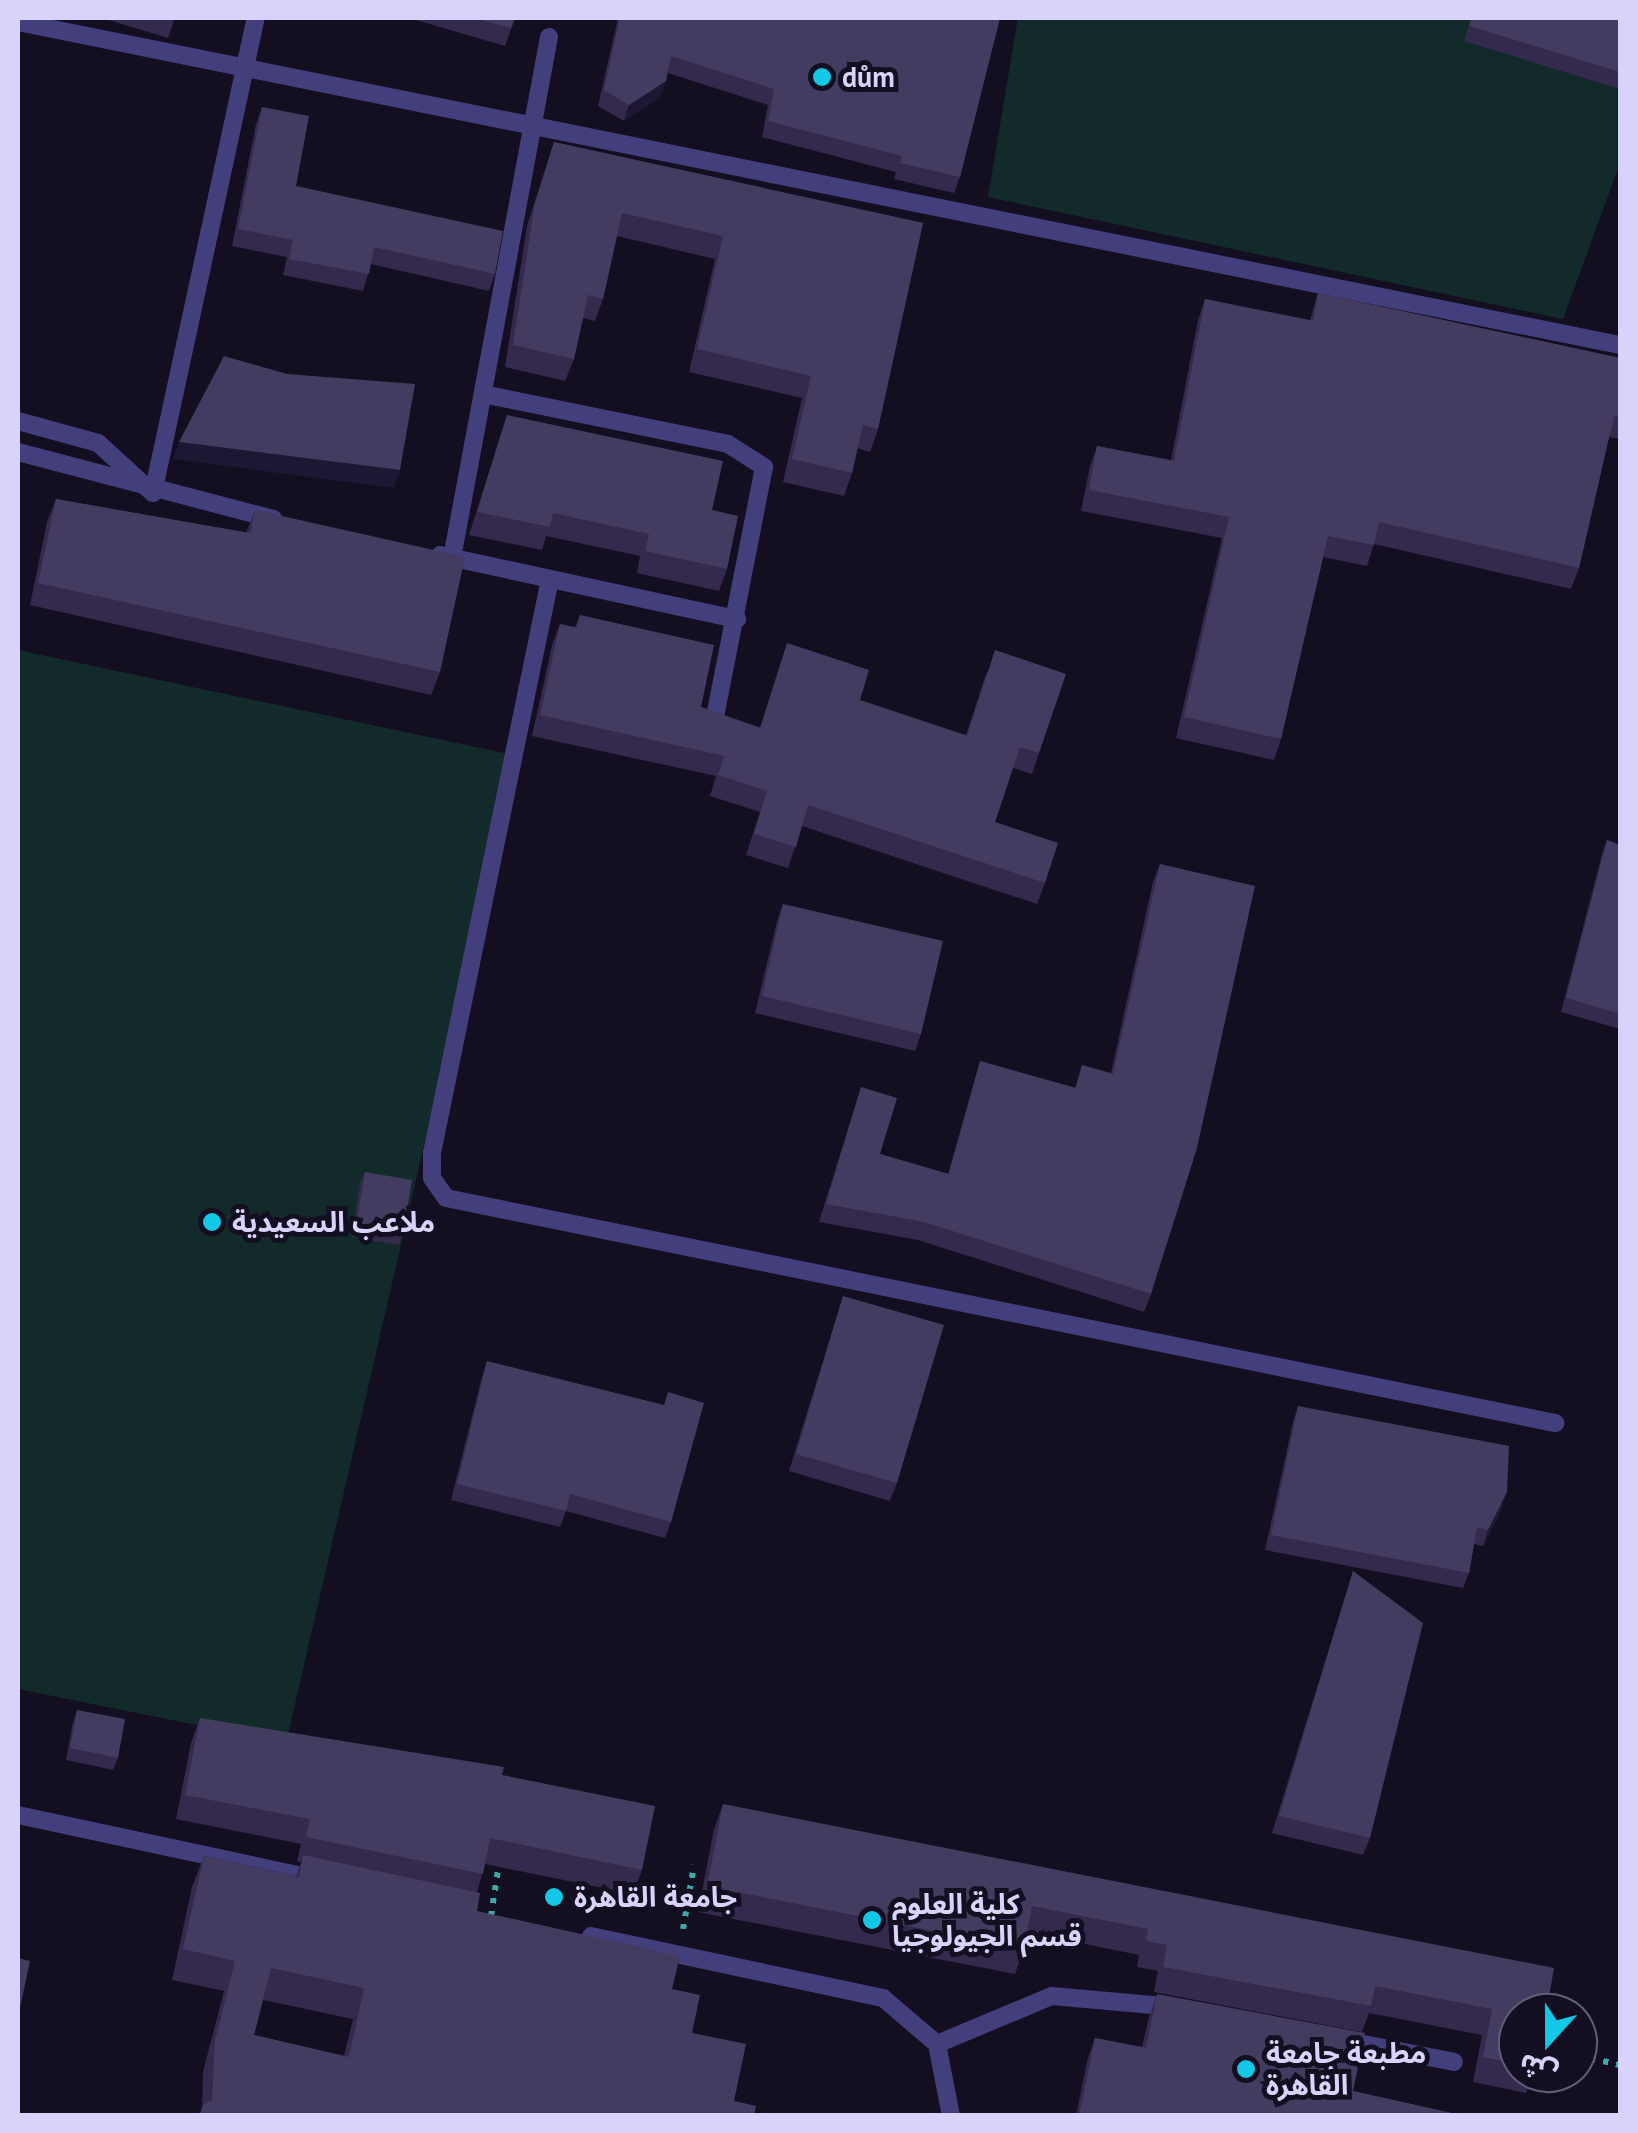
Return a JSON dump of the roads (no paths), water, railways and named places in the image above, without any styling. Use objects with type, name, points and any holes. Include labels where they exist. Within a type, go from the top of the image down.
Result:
[{"type":"lane","points":[[152,493],[256,18]]},
{"type":"lane","points":[[18,22],[1620,345]]},
{"type":"lane","points":[[452,558],[548,37]]},
{"type":"lane","points":[[483,394],[750,450],[766,490],[713,726]]},
{"type":"lane","points":[[18,421],[98,443],[152,493]]},
{"type":"lane","points":[[18,452],[152,493],[302,525]]},
{"type":"lane","points":[[415,550],[737,620]]},
{"type":"lane","points":[[550,579],[432,1153],[432,1178],[446,1198],[1555,1423]]},
{"type":"lane","points":[[18,1815],[338,1884]]},
{"type":"lane","points":[[566,1931],[883,1998],[937,2044],[950,2116]]},
{"type":"lane","points":[[937,2044],[1052,1996],[1096,1994],[1199,2012]]},
{"type":"lane","points":[[1316,2035],[1454,2062]]},
{"type":"place","name":"dům","points":[[822,77]]},
{"type":"place","name":"ملاعب السعيدية","points":[[212,1222]]},
{"type":"place","name":"جامعة القاهرة","points":[[554,1897]]},
{"type":"place","name":"كلية العلوم قسم الجيولوجيا","points":[[872,1920]]},
{"type":"place","name":"مطبعة جامعة القاهرة","points":[[1246,2069]]}]
